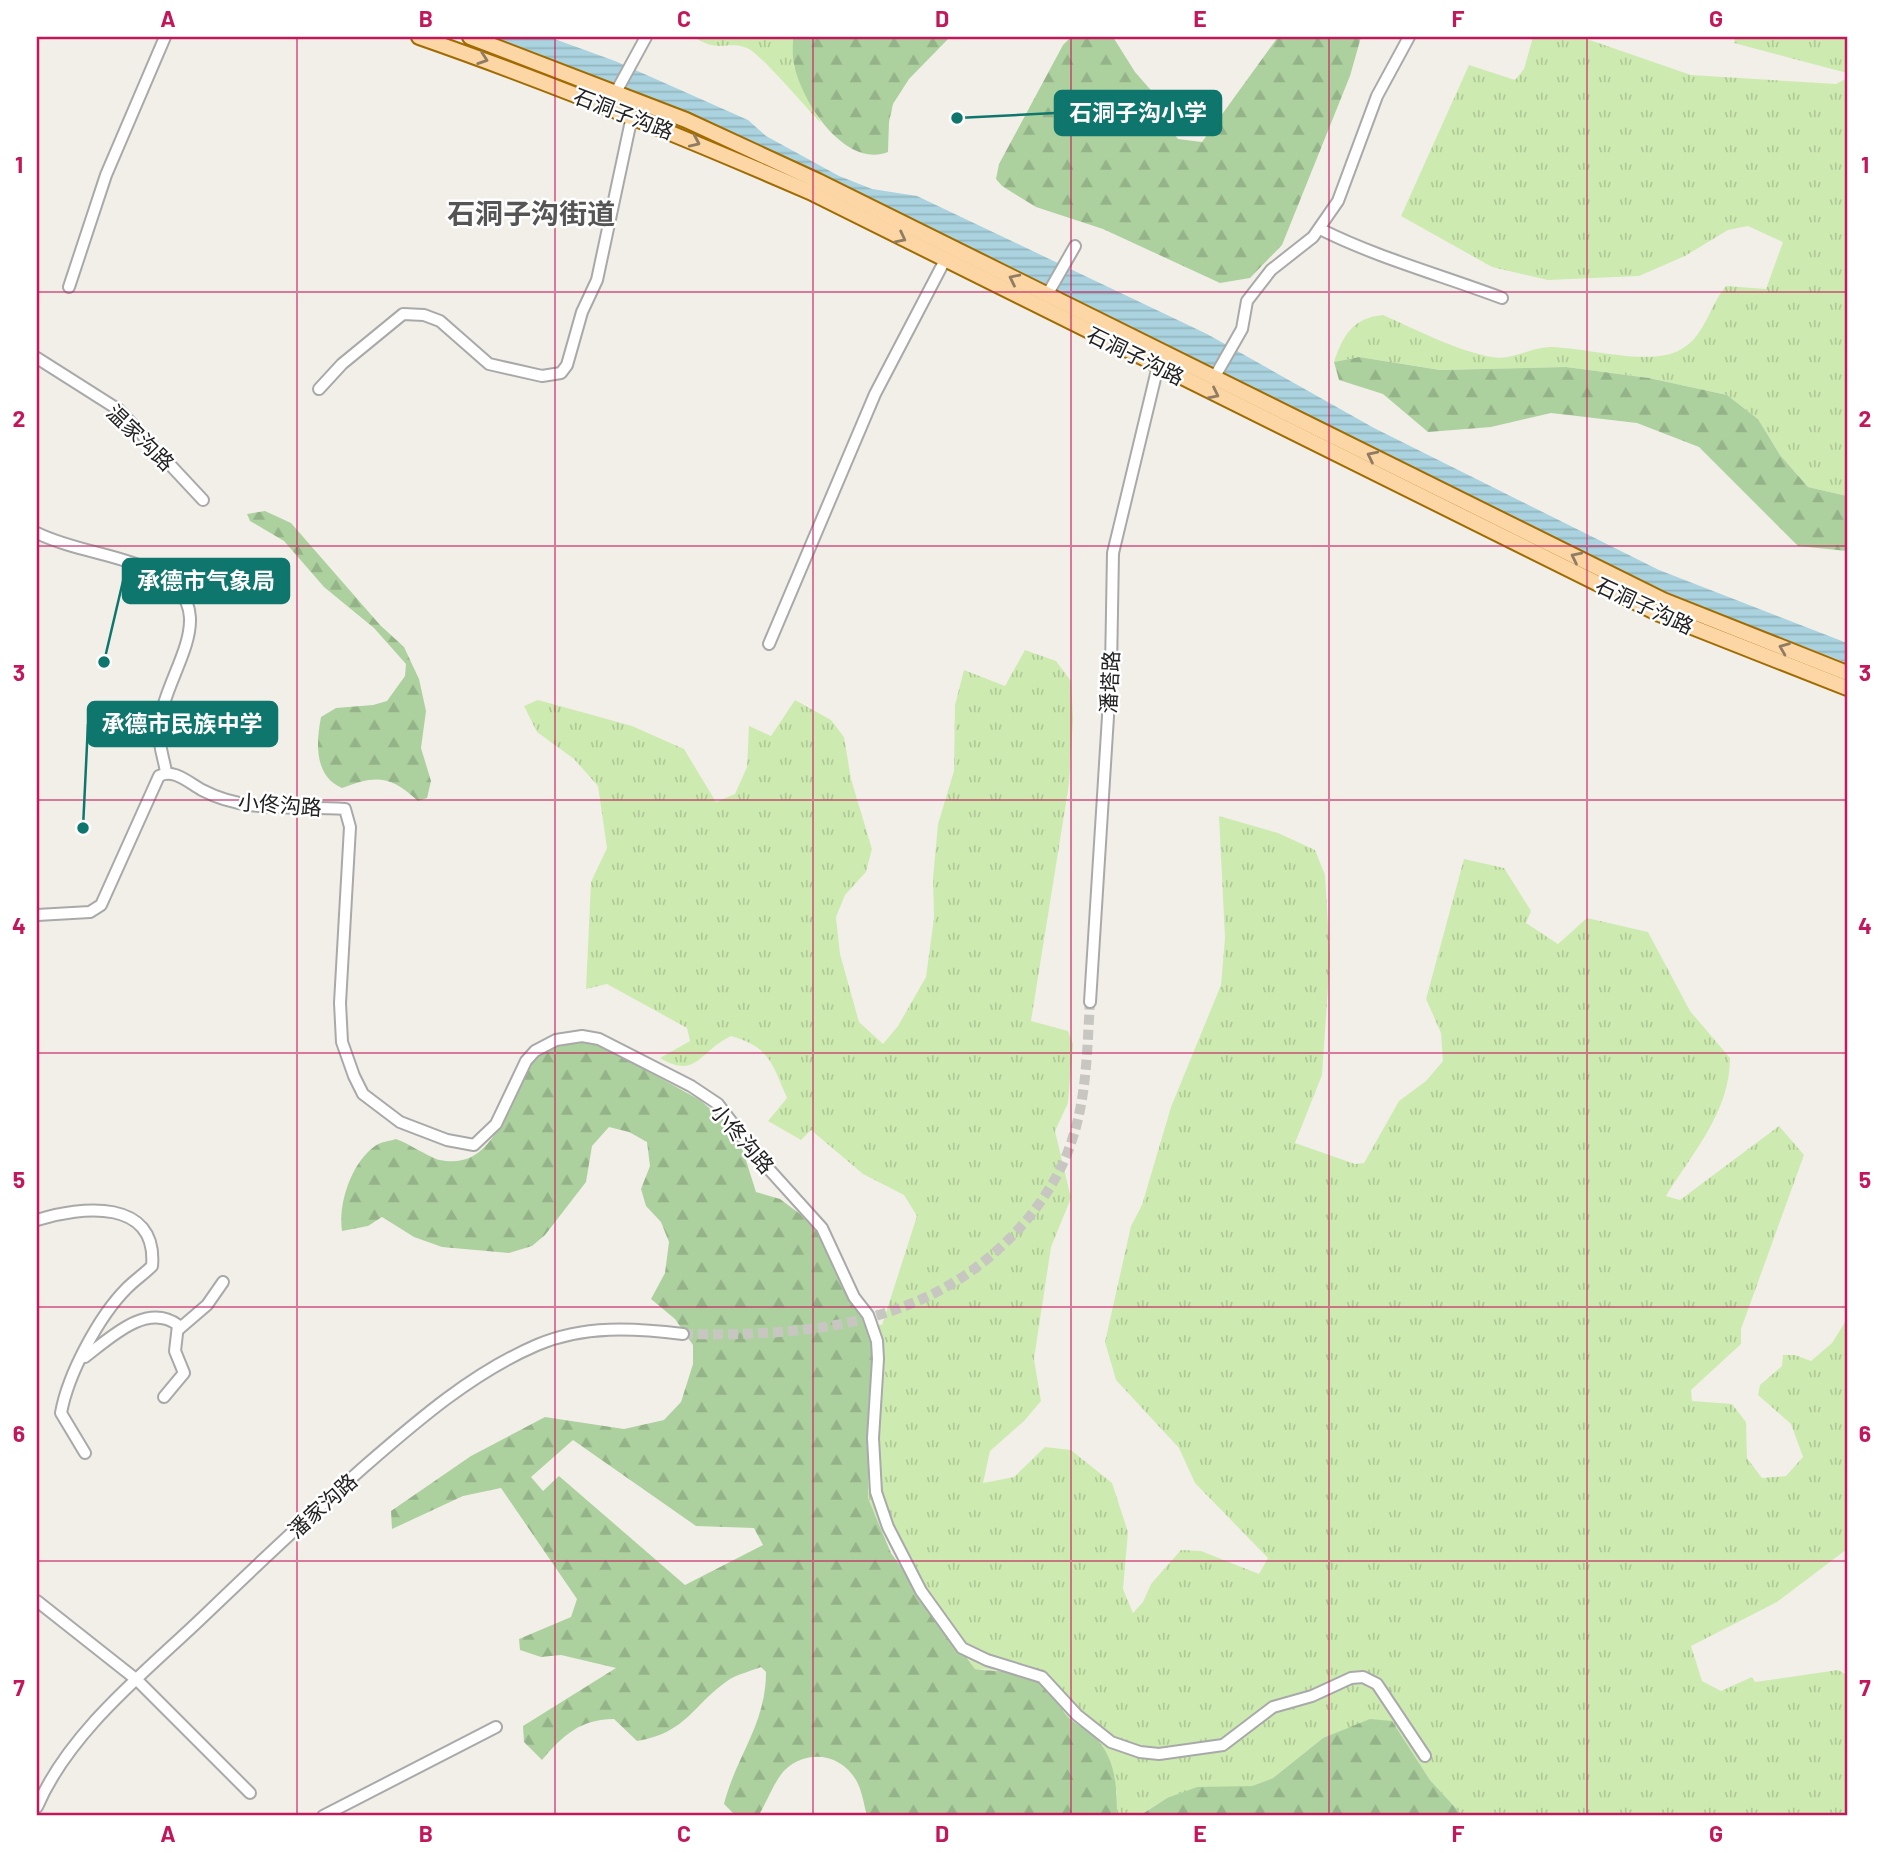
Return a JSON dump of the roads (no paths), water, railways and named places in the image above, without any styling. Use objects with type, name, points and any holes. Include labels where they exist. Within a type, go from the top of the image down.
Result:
[{"type":"main road","name":"石洞子沟路","points":[[419,37],[632,116],[810,192],[1659,614],[1847,688]]},
{"type":"main road","name":"石洞子沟路","points":[[470,37],[617,91],[686,120],[1048,293],[1664,600],[1847,673]]},
{"type":"street","points":[[69,287],[106,175],[165,37]]},
{"type":"street","points":[[617,91],[646,37]]},
{"type":"street","points":[[1215,376],[1242,329],[1247,301],[1271,270],[1320,229],[1338,201],[1377,96],[1409,37]]},
{"type":"street","points":[[319,389],[341,364],[403,314],[424,315],[440,321],[489,364],[542,376],[561,373],[567,365],[582,312],[597,280],[632,116]]},
{"type":"street","points":[[1320,229],[1378,256],[1411,264],[1502,298]]},
{"type":"street","points":[[1048,293],[1075,246]]},
{"type":"street","points":[[769,644],[875,394],[945,260]]},
{"type":"street","name":"温家沟路","points":[[37,358],[119,410],[203,500]]},
{"type":"street","name":"潘塔路","points":[[1090,1002],[1111,668],[1113,554],[1158,366]]},
{"type":"street","points":[[37,533],[69,547],[150,570],[177,585],[187,599],[190,617],[188,636],[159,730],[166,772],[159,776],[101,905],[90,912],[37,915]]},
{"type":"street","name":"小佟沟路","points":[[166,772],[176,774],[211,795],[254,806],[345,809],[349,827],[340,1003],[342,1042],[363,1094],[400,1122],[447,1140],[474,1145],[496,1124],[526,1061],[535,1051],[556,1041],[582,1036],[614,1045],[718,1104],[758,1157],[822,1228],[854,1297],[868,1315],[877,1342],[878,1359],[873,1438],[876,1492],[888,1527],[920,1591],[962,1648],[987,1660],[1042,1676],[1077,1715],[1111,1742],[1140,1752],[1159,1754],[1223,1745],[1273,1707],[1312,1696],[1351,1678],[1363,1676],[1377,1684],[1425,1756]]},
{"type":"street","points":[[37,1220],[89,1211],[119,1212],[134,1219],[147,1233],[152,1266],[128,1287],[107,1313],[64,1395],[61,1413],[85,1453]]},
{"type":"street","points":[[164,1397],[184,1373],[175,1351],[180,1329],[207,1305],[223,1282]]},
{"type":"street","points":[[81,1360],[147,1317],[168,1317],[180,1329]]},
{"type":"street","name":"潘家沟路","points":[[37,1807],[44,1790],[75,1745],[138,1680],[294,1529],[432,1408],[503,1362],[539,1344],[613,1328],[683,1334]]},
{"type":"street","points":[[37,1601],[138,1680],[250,1793]]},
{"type":"street","points":[[323,1816],[496,1727]]},
{"type":"water","points":[[479,37],[549,37],[615,61],[748,120],[766,136],[839,176],[872,189],[917,196],[1207,334],[1374,428],[1659,570],[1847,643],[1847,663],[1669,595],[1036,283],[872,199]]},
{"type":"tunnel","points":[[683,1334],[770,1333],[855,1321],[896,1309],[935,1293],[972,1271],[1027,1220],[1053,1182],[1067,1154],[1077,1123],[1083,1089],[1090,1002]]},
{"type":"place","name":"石洞子沟小学","points":[[957,118]]},
{"type":"place","name":"承德市气象局","points":[[104,662]]},
{"type":"place","name":"承德市民族中学","points":[[83,828]]},
{"type":"district","name":"石洞子沟街道","points":[[531,213]]}]
